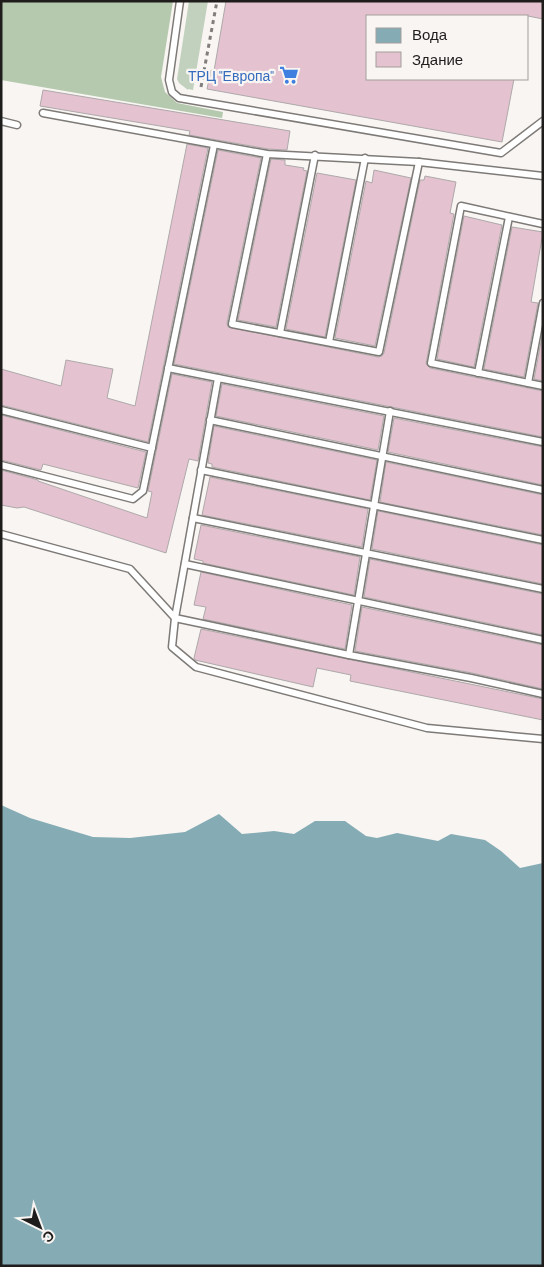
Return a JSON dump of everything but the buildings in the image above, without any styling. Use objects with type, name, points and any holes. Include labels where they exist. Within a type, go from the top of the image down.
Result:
[{"type":"lane","points":[[180,1],[169,80],[172,92],[179,98],[501,153],[543,122]]},
{"type":"lane","points":[[43,113],[266,154],[419,162],[543,176]]},
{"type":"lane","points":[[1,121],[17,125]]},
{"type":"lane","points":[[1,465],[133,499],[143,490],[214,144]]},
{"type":"lane","points":[[266,154],[232,324],[379,352],[419,162]]},
{"type":"lane","points":[[280,333],[315,156]]},
{"type":"lane","points":[[329,342],[365,158]]},
{"type":"lane","points":[[543,224],[461,206],[430,363],[543,386]]},
{"type":"lane","points":[[478,373],[509,217]]},
{"type":"lane","points":[[528,383],[543,303]]},
{"type":"lane","points":[[168,368],[543,442]]},
{"type":"lane","points":[[218,378],[175,618],[172,647],[196,667],[427,728],[543,739]]},
{"type":"lane","points":[[1,410],[152,448]]},
{"type":"lane","points":[[349,655],[390,411]]},
{"type":"lane","points":[[210,420],[543,490]]},
{"type":"lane","points":[[201,470],[543,540]]},
{"type":"lane","points":[[193,518],[543,589]]},
{"type":"lane","points":[[1,534],[130,568],[175,618],[543,694]]},
{"type":"lane","points":[[185,564],[543,640]]},
{"type":"path","points":[[201,87],[216,1]]},
{"type":"green space","points":[[1,1],[173,1],[161,77],[165,92],[177,103],[223,112],[222,118],[1,80]]},
{"type":"green space","points":[[189,1],[208,1],[193,90],[188,90],[177,79]]},
{"type":"water","points":[[1,805],[30,818],[93,837],[130,838],[185,832],[219,814],[242,834],[274,831],[294,834],[315,821],[345,821],[366,836],[377,838],[397,833],[438,841],[451,834],[485,840],[520,868],[543,863],[543,1266],[1,1266]]},
{"type":"place","name":"ТРЦ \"Европа\"","points":[[289,75]]}]
